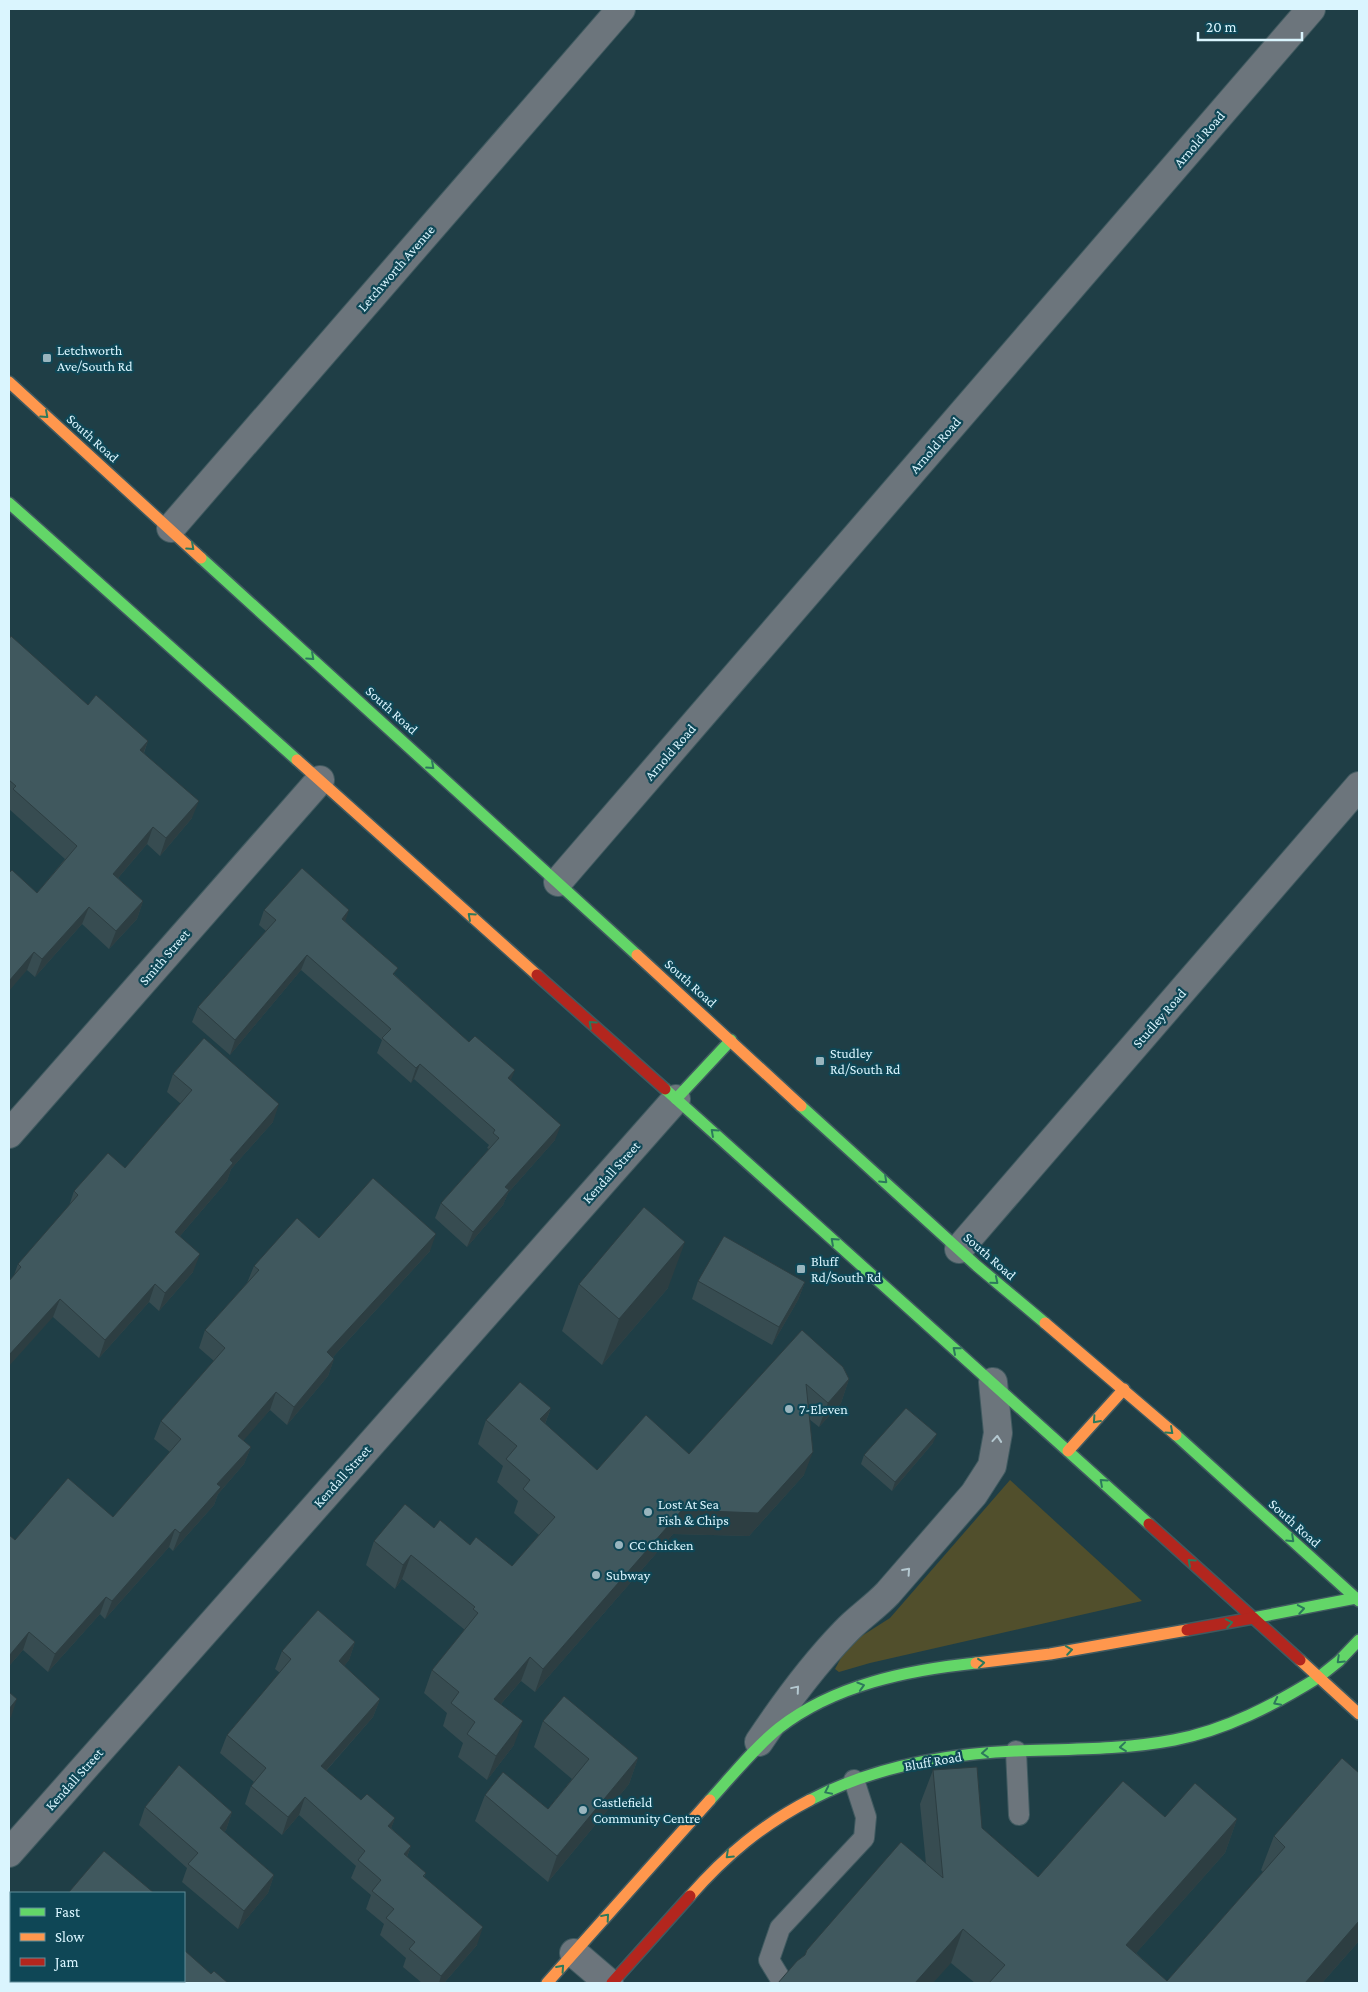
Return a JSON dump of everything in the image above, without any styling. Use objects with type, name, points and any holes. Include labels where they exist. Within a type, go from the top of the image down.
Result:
[{"type":"main road","name":"South Road","points":[[9,382],[959,1249],[1124,1389],[1358,1599]]},
{"type":"main road","points":[[9,503],[993,1382],[1359,1714]]},
{"type":"main road","points":[[676,1099],[731,1040]]},
{"type":"main road","points":[[1068,1451],[1124,1389]]},
{"type":"main road","points":[[547,1983],[770,1735],[791,1718],[829,1697],[864,1685],[941,1667],[1021,1658],[1358,1599]]},
{"type":"main road","name":"Bluff Road","points":[[610,1983],[702,1883],[742,1844],[777,1820],[822,1794],[854,1780],[907,1764],[950,1757],[1016,1751],[1120,1748],[1156,1743],[1211,1731],[1269,1706],[1319,1677],[1339,1661],[1359,1640]]},
{"type":"street","name":"Letchworth Avenue","points":[[170,528],[621,9]]},
{"type":"street","name":"Arnold Road","points":[[558,882],[1311,9]]},
{"type":"street","name":"Smith Street","points":[[9,1134],[320,780]]},
{"type":"street","name":"Studley Road","points":[[959,1249],[1359,786]]},
{"type":"street","name":"Kendall Street","points":[[9,1852],[676,1099]]},
{"type":"street","points":[[748,1758],[800,1683],[845,1632],[877,1605],[981,1484],[992,1466],[997,1441],[998,1422],[993,1382]]},
{"type":"street","points":[[574,1953],[610,1983]]},
{"type":"lane","points":[[1016,1751],[1018,1815]]},
{"type":"lane","points":[[783,1983],[769,1960],[780,1928],[864,1838],[866,1817],[854,1780]]},
{"type":"shaded area","points":[[1010,1480],[1142,1601],[870,1663],[839,1672],[835,1669],[843,1654],[857,1639],[890,1618]]},
{"type":"building","points":[[11,636],[88,705],[96,695],[148,741],[140,750],[199,801],[166,838],[153,827],[113,874],[143,901],[116,931],[89,907],[42,959],[34,952],[9,981],[9,873],[12,870],[37,893],[77,846],[13,789],[16,786],[9,780],[9,639]]},
{"type":"building","points":[[302,868],[349,910],[342,919],[398,968],[393,974],[469,1042],[475,1036],[515,1070],[508,1078],[561,1125],[505,1187],[509,1190],[473,1232],[441,1203],[499,1138],[493,1133],[495,1130],[420,1064],[416,1068],[382,1038],[391,1029],[307,955],[235,1040],[198,1007],[276,920],[264,910]]},
{"type":"building","points":[[204,1038],[279,1104],[230,1160],[233,1163],[175,1232],[200,1254],[165,1293],[155,1284],[105,1340],[60,1299],[9,1355],[9,1281],[21,1267],[18,1264],[78,1195],[74,1191],[108,1153],[125,1168],[192,1090],[173,1074]]},
{"type":"building","points":[[373,1178],[436,1234],[327,1352],[334,1359],[294,1407],[276,1392],[238,1436],[251,1447],[217,1484],[221,1487],[180,1533],[175,1529],[112,1601],[106,1597],[55,1654],[29,1632],[9,1656],[9,1535],[15,1540],[68,1478],[113,1517],[181,1439],[161,1421],[225,1348],[205,1330],[259,1270],[254,1266],[297,1218],[319,1238]]},
{"type":"building","points":[[644,1207],[685,1242],[619,1319],[579,1284]]},
{"type":"building","points":[[724,1236],[805,1282],[779,1327],[698,1281]]},
{"type":"building","points":[[802,1330],[843,1367],[849,1379],[828,1403],[806,1384],[813,1452],[758,1513],[682,1510],[543,1669],[530,1657],[494,1699],[523,1721],[496,1756],[467,1734],[475,1722],[451,1703],[459,1692],[432,1670],[478,1613],[473,1609],[475,1607],[411,1555],[403,1565],[374,1541],[405,1504],[434,1528],[440,1520],[470,1545],[476,1537],[512,1566],[555,1517],[523,1489],[530,1480],[506,1459],[517,1446],[486,1420],[520,1382],[551,1408],[540,1419],[597,1470],[646,1415],[689,1454]]},
{"type":"building","points":[[906,1408],[937,1434],[895,1482],[864,1455]]},
{"type":"building","points":[[318,1610],[355,1642],[339,1661],[380,1699],[321,1766],[361,1800],[367,1794],[395,1818],[388,1826],[411,1846],[404,1854],[426,1873],[423,1876],[483,1927],[441,1976],[409,1949],[415,1942],[386,1918],[394,1909],[372,1891],[381,1880],[358,1860],[365,1851],[305,1797],[288,1817],[251,1786],[266,1768],[227,1735],[291,1659],[282,1651]]},
{"type":"building","points":[[9,1692],[17,1699],[9,1709]]},
{"type":"building","points":[[564,1696],[638,1758],[557,1856],[485,1795],[503,1772],[548,1809],[589,1759],[543,1721]]},
{"type":"building","points":[[1342,1758],[1359,1773],[1359,1921],[1305,1983],[989,1983],[1005,1965],[963,1929],[915,1983],[778,1983],[797,1961],[805,1955],[807,1950],[901,1842],[943,1878],[933,1770],[977,1767],[982,1828],[1038,1877],[1123,1781],[1165,1817],[1195,1783],[1237,1819],[1126,1945],[1167,1981],[1285,1847],[1274,1836]]},
{"type":"building","points":[[179,1765],[232,1812],[220,1828],[274,1875],[244,1911],[188,1864],[198,1853],[145,1807]]},
{"type":"building","points":[[104,1851],[153,1892],[69,1892]]},
{"type":"building","points":[[185,1951],[211,1974],[214,1971],[228,1983],[150,1983],[185,1982]]},
{"type":"traffic: fast","points":[[9,503],[297,760]]},
{"type":"traffic: fast","points":[[201,558],[637,955]]},
{"type":"traffic: fast","points":[[676,1099],[731,1040]]},
{"type":"traffic: fast","points":[[665,1089],[1149,1524]]},
{"type":"traffic: fast","points":[[801,1106],[977,1266],[1045,1323]]},
{"type":"traffic: fast","points":[[1176,1435],[1359,1601]]},
{"type":"traffic: fast","points":[[1253,1618],[1356,1598]]},
{"type":"traffic: fast","points":[[1319,1677],[1339,1661],[1359,1640]]},
{"type":"traffic: fast","points":[[710,1800],[769,1736],[800,1713],[823,1701],[848,1690],[898,1675],[976,1663]]},
{"type":"traffic: fast","points":[[810,1800],[859,1779],[910,1764],[936,1759],[1015,1751],[1134,1746],[1193,1736],[1231,1723],[1267,1707],[1319,1677]]},
{"type":"traffic: slow","points":[[9,382],[201,558]]},
{"type":"traffic: slow","points":[[297,760],[537,975]]},
{"type":"traffic: slow","points":[[637,955],[801,1106]]},
{"type":"traffic: slow","points":[[1045,1323],[1176,1435]]},
{"type":"traffic: slow","points":[[1068,1451],[1124,1389]]},
{"type":"traffic: slow","points":[[976,1663],[1050,1654],[1187,1630]]},
{"type":"traffic: slow","points":[[1300,1660],[1359,1714]]},
{"type":"traffic: slow","points":[[547,1983],[710,1800]]},
{"type":"traffic: slow","points":[[690,1896],[731,1854],[776,1820],[810,1800]]},
{"type":"traffic: jam","points":[[537,975],[665,1089]]},
{"type":"traffic: jam","points":[[1149,1524],[1300,1660]]},
{"type":"traffic: jam","points":[[1187,1630],[1253,1618]]},
{"type":"traffic: jam","points":[[612,1983],[690,1896]]},
{"type":"place","name":"Letchworth Ave/South Rd","points":[[47,358]]},
{"type":"place","name":"Studley Rd/South Rd","points":[[820,1061]]},
{"type":"place","name":"Bluff Rd/South Rd","points":[[801,1269]]},
{"type":"place","name":"7-Eleven","points":[[789,1409]]},
{"type":"place","name":"Lost At Sea Fish & Chips","points":[[648,1512]]},
{"type":"place","name":"CC Chicken","points":[[619,1545]]},
{"type":"place","name":"Subway","points":[[596,1575]]},
{"type":"place","name":"Castlefield Community Centre","points":[[583,1810]]}]
